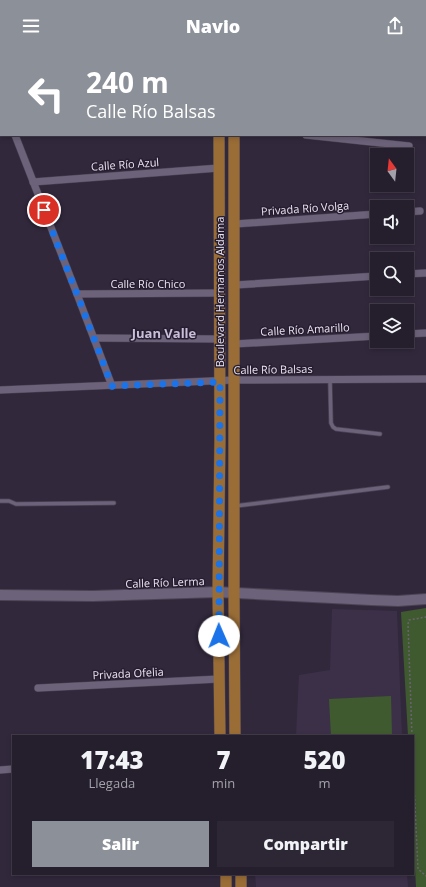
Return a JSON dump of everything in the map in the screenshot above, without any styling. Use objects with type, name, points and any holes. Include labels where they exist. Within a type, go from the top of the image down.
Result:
[{"type":"main road","name":"Boulevard Hermanos Aldama","points":[[219,136],[220,439],[218,592],[220,735]]},
{"type":"main road","name":"Boulevard Hermanos Aldama","points":[[234,136],[235,735]]},
{"type":"main road","points":[[226,875],[226,887]]},
{"type":"main road","points":[[241,875],[242,887]]},
{"type":"street","points":[[15,136],[112,386]]},
{"type":"street","points":[[315,136],[409,146]]},
{"type":"street","name":"Calle Río Azul","points":[[33,182],[219,168]]},
{"type":"street","points":[[414,211],[420,211]]},
{"type":"street","name":"Privada Río Volga","points":[[235,224],[370,214]]},
{"type":"street","points":[[414,274],[426,273]]},
{"type":"street","points":[[235,285],[370,276]]},
{"type":"street","name":"Calle Río Chico","points":[[77,294],[219,293]]},
{"type":"street","points":[[414,334],[426,333]]},
{"type":"street","name":"Calle Río Amarillo","points":[[234,344],[370,336]]},
{"type":"street","points":[[94,338],[220,339]]},
{"type":"street","name":"Calle Río Balsas","points":[[0,390],[220,382],[234,380],[426,380]]},
{"type":"street","name":"Calle Río Lerma","points":[[0,594],[93,596],[218,592],[398,601],[426,599]]},
{"type":"street","name":"Privada Ofelia","points":[[38,688],[219,679]]},
{"type":"street","points":[[0,770],[12,769]]},
{"type":"lane","points":[[330,380],[331,423],[333,426],[336,429],[380,434]]},
{"type":"lane","points":[[234,506],[388,487]]},
{"type":"lane","points":[[0,501],[8,501],[16,504],[114,503]]},
{"type":"path","points":[[412,735],[408,624],[409,620],[426,617]]},
{"type":"path","points":[[414,784],[418,870],[426,876]]},
{"type":"shaded area","points":[[332,609],[397,611],[402,735],[296,735],[299,675],[330,670]]},
{"type":"shaded area","points":[[255,875],[407,875],[408,887],[256,887]]},
{"type":"green space","points":[[426,608],[426,887],[416,887],[414,852],[414,735],[408,735],[401,612]]},
{"type":"green space","points":[[391,696],[392,735],[331,735],[329,699]]},
{"type":"district","name":"Juan Valle","points":[[164,333]]},
{"type":"route","points":[[44,210],[112,386],[220,382],[218,545],[219,636]]}]
